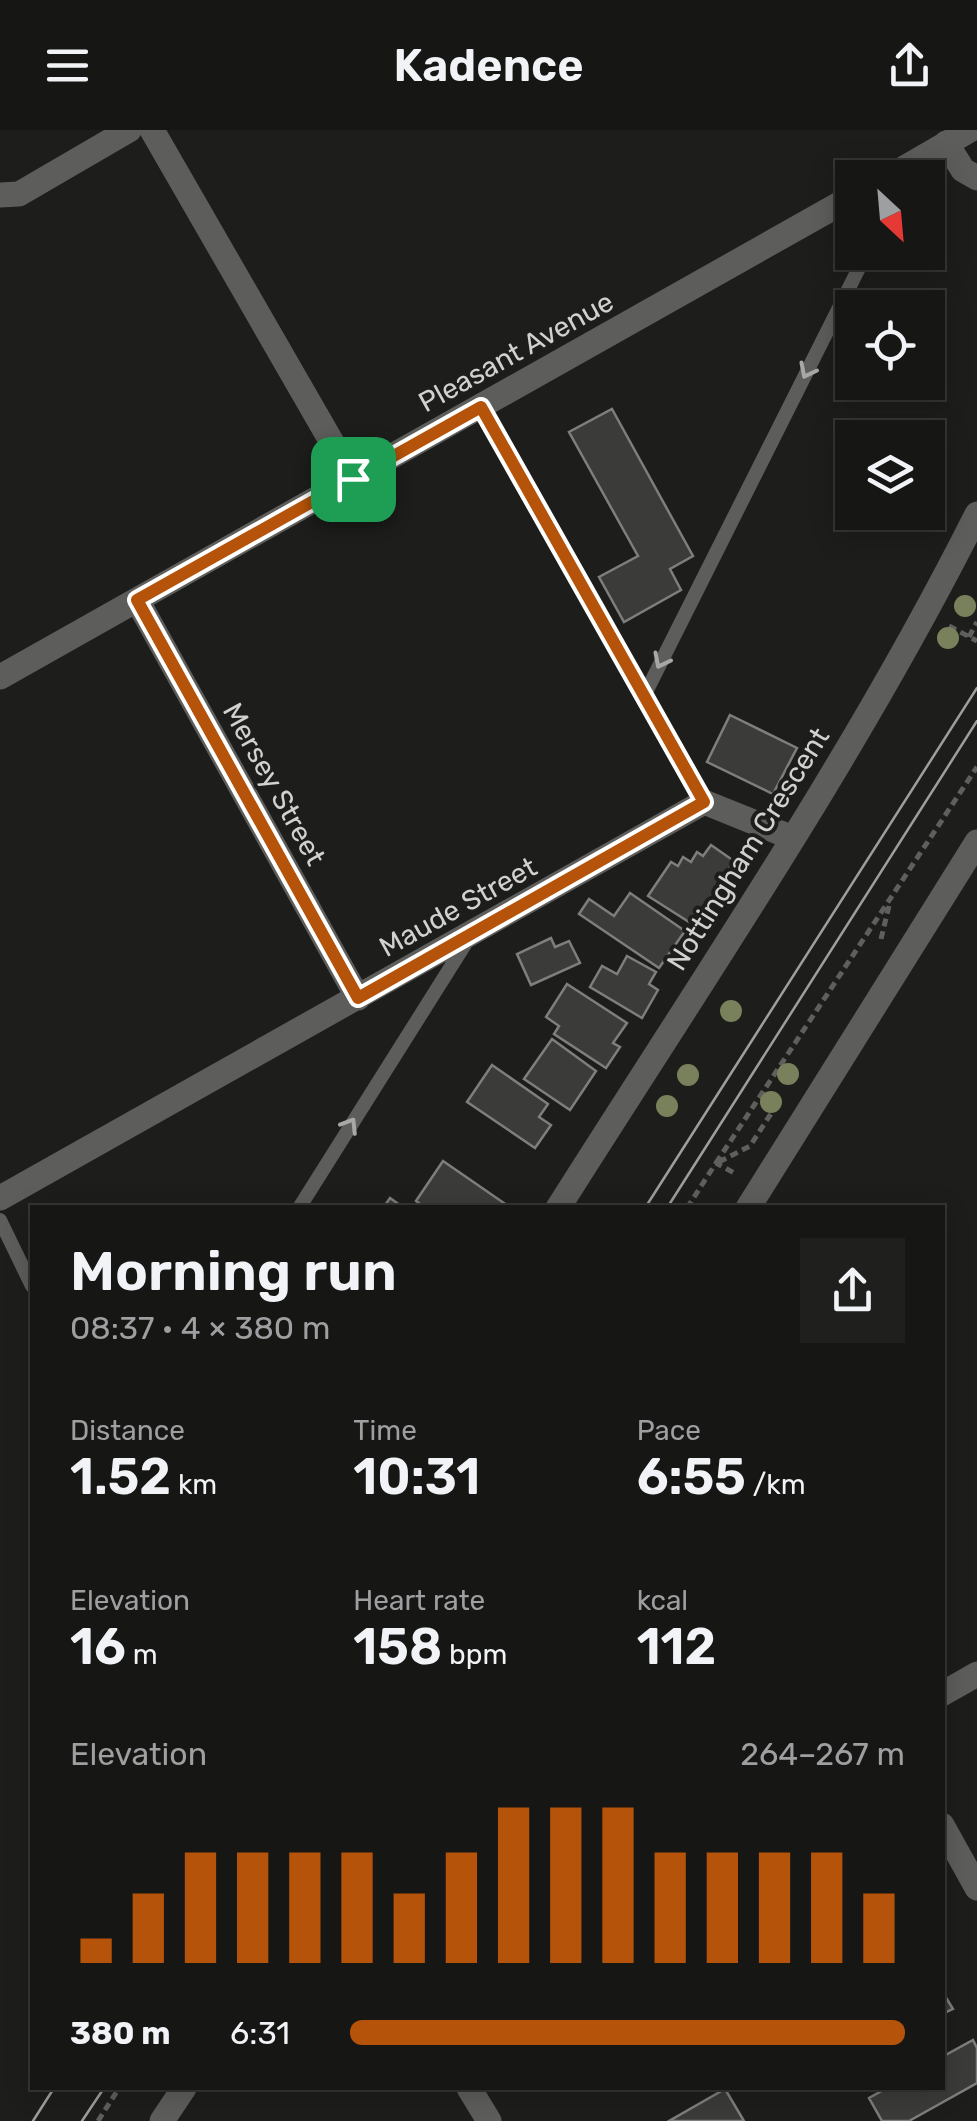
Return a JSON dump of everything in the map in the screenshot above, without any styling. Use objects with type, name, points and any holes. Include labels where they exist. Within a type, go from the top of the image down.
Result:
[{"type":"street","points":[[0,195],[19,194],[130,130]]},
{"type":"street","points":[[152,130],[353,479]]},
{"type":"street","points":[[923,160],[970,130]]},
{"type":"street","points":[[946,143],[963,170],[977,178]]},
{"type":"street","name":"Pleasant Avenue","points":[[0,677],[835,207]]},
{"type":"street","name":"Nottingham Crescent","points":[[560,1205],[792,838],[926,615],[977,514]]},
{"type":"street","name":"Mersey Street","points":[[137,600],[358,998]]},
{"type":"street","points":[[704,802],[792,838]]},
{"type":"street","name":"Maude Street","points":[[3,1190],[358,998],[704,802]]},
{"type":"street","points":[[754,1198],[977,842]]},
{"type":"street","points":[[945,1692],[977,1674]]},
{"type":"street","points":[[945,1830],[977,1888]]},
{"type":"street","points":[[162,2121],[183,2090]]},
{"type":"street","points":[[470,2090],[489,2121]]},
{"type":"lane","points":[[644,696],[858,270]]},
{"type":"lane","points":[[481,407],[704,802]]},
{"type":"lane","points":[[300,1205],[472,934]]},
{"type":"lane","points":[[0,1220],[30,1282]]},
{"type":"path","points":[[977,622],[968,637],[977,641]]},
{"type":"path","points":[[690,1205],[977,767]]},
{"type":"path","points":[[880,943],[889,903]]},
{"type":"path","points":[[716,1163],[750,1146],[780,1099]]},
{"type":"path","points":[[716,1163],[754,1198]]},
{"type":"path","points":[[98,2121],[118,2090]]},
{"type":"building","points":[[612,409],[693,556],[670,569],[681,590],[624,622],[599,577],[638,556],[569,432]]},
{"type":"building","points":[[730,715],[797,748],[773,794],[707,762]]},
{"type":"building","points":[[711,845],[734,861],[714,892],[725,899],[711,921],[696,911],[689,922],[648,896],[671,862],[678,866],[683,857],[691,862],[697,852],[703,856]]},
{"type":"building","points":[[630,893],[685,931],[659,968],[579,914],[589,899],[614,916]]},
{"type":"building","points":[[551,938],[555,947],[569,941],[580,963],[531,985],[517,954]]},
{"type":"building","points":[[627,956],[656,972],[649,984],[658,990],[642,1018],[590,987],[602,966],[617,974]]},
{"type":"building","points":[[567,984],[627,1023],[613,1043],[620,1047],[606,1068],[554,1034],[559,1026],[546,1017]]},
{"type":"building","points":[[552,1039],[596,1071],[570,1110],[524,1079]]},
{"type":"building","points":[[492,1065],[548,1104],[539,1117],[551,1125],[535,1148],[467,1102]]},
{"type":"building","points":[[443,1161],[507,1205],[422,1205],[416,1201]]},
{"type":"building","points":[[945,1996],[953,2009],[945,2013]]},
{"type":"building","points":[[973,2040],[977,2048],[977,2083],[909,2121],[882,2121],[869,2098],[883,2090],[945,2090],[945,2055]]},
{"type":"building","points":[[726,2090],[744,2121],[669,2121]]},
{"type":"tram line","points":[[647,1205],[977,688]]},
{"type":"tram line","points":[[669,1205],[977,721]]},
{"type":"tram line","points":[[33,2121],[53,2090]]},
{"type":"tram line","points":[[82,2121],[103,2090]]},
{"type":"route","points":[[481,407],[704,802],[358,998],[137,600],[353,479],[481,407]]}]
